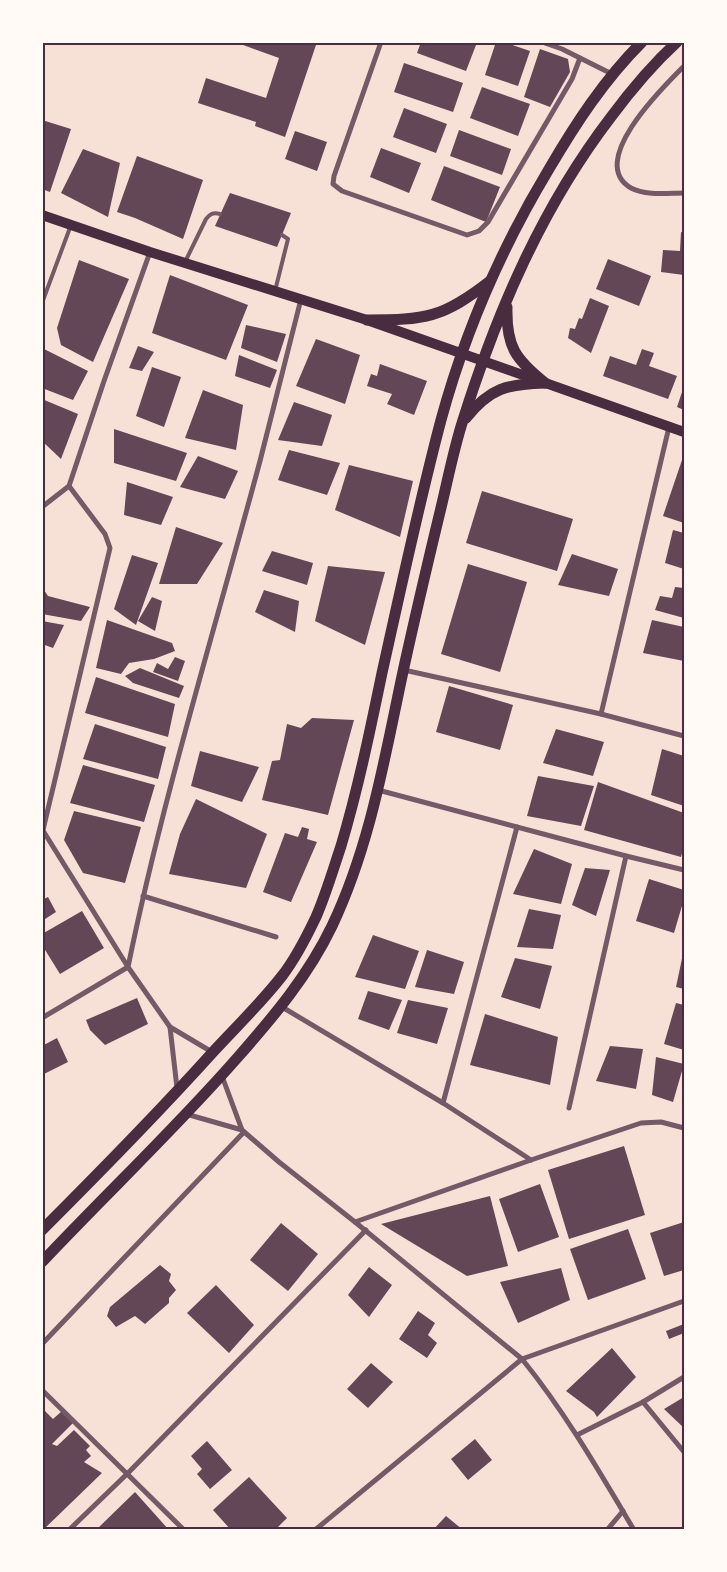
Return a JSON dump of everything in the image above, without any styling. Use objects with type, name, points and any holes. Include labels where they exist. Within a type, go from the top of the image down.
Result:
[{"type":"main road","points":[[42,1230],[178,1092],[283,976],[298,953],[331,877],[358,788],[439,428],[462,354],[491,280],[513,231],[568,135],[612,74],[642,42]]},
{"type":"main road","points":[[42,1262],[222,1076],[282,1007],[316,958],[334,923],[350,884],[378,790],[403,670],[461,423],[507,296],[539,232],[587,148],[644,76],[677,42]]},
{"type":"main road","points":[[42,215],[150,252],[367,320],[684,432]]},
{"type":"main road","points":[[367,320],[414,319],[433,315],[463,301],[491,280]]},
{"type":"main road","points":[[507,296],[506,324],[508,338],[514,351],[526,368],[544,384]]},
{"type":"main road","points":[[461,423],[478,403],[489,395],[514,385],[544,384]]},
{"type":"street","points":[[381,42],[334,176],[333,184],[342,190],[467,235],[479,231],[488,222],[572,79],[580,58]]},
{"type":"street","points":[[542,42],[562,49],[612,74]]},
{"type":"street","points":[[684,66],[654,98],[627,135],[618,154],[617,168],[622,179],[631,188],[644,192],[684,193]]},
{"type":"street","points":[[42,507],[69,486],[150,252]]},
{"type":"street","points":[[42,1018],[128,967],[143,896],[197,684],[260,462],[301,299]]},
{"type":"street","points":[[601,714],[669,427]]},
{"type":"street","points":[[69,486],[105,534],[110,548],[43,829],[128,967],[170,1027],[212,1053]]},
{"type":"street","points":[[403,670],[601,714],[684,736]]},
{"type":"street","points":[[378,790],[684,870]]},
{"type":"street","points":[[443,1103],[517,827]]},
{"type":"street","points":[[569,1108],[626,856]]},
{"type":"street","points":[[143,896],[276,937]]},
{"type":"street","points":[[282,1007],[443,1103],[531,1160]]},
{"type":"street","points":[[170,1027],[178,1092]]},
{"type":"street","points":[[222,1076],[243,1131]]},
{"type":"street","points":[[186,1114],[243,1131],[278,1162],[366,1230],[522,1359],[550,1394],[577,1434],[634,1530]]},
{"type":"street","points":[[355,1222],[642,1123],[661,1122],[684,1128]]},
{"type":"street","points":[[42,1344],[243,1131]]},
{"type":"street","points":[[69,1530],[128,1474],[366,1230]]},
{"type":"street","points":[[316,1530],[522,1359],[684,1301]]},
{"type":"street","points":[[577,1434],[643,1402],[683,1379]]},
{"type":"street","points":[[42,1390],[184,1530]]},
{"type":"street","points":[[643,1402],[684,1452]]},
{"type":"street","points":[[607,1530],[623,1511]]},
{"type":"lane","points":[[185,262],[206,219],[215,212],[220,214]]},
{"type":"lane","points":[[42,303],[71,225]]},
{"type":"lane","points":[[275,291],[288,239],[282,235]]},
{"type":"building","points":[[235,42],[317,42],[285,137],[255,126],[256,122],[198,103],[206,78],[266,98],[279,58]]},
{"type":"building","points":[[421,42],[470,42],[476,45],[466,71],[417,53]]},
{"type":"building","points":[[496,42],[504,42],[530,51],[518,86],[485,75]]},
{"type":"building","points":[[540,49],[568,59],[570,72],[550,107],[524,97]]},
{"type":"building","points":[[404,63],[463,83],[453,112],[394,92]]},
{"type":"building","points":[[482,87],[530,104],[518,136],[470,118]]},
{"type":"building","points":[[404,108],[447,124],[436,153],[393,137]]},
{"type":"building","points":[[42,120],[71,129],[50,192],[42,189]]},
{"type":"building","points":[[459,130],[511,149],[502,175],[450,156]]},
{"type":"building","points":[[295,131],[327,142],[317,171],[285,159]]},
{"type":"building","points":[[381,148],[421,163],[409,193],[370,177]]},
{"type":"building","points":[[83,149],[120,163],[108,217],[61,193]]},
{"type":"building","points":[[137,156],[203,180],[183,239],[117,212]]},
{"type":"building","points":[[444,166],[500,187],[486,222],[431,200]]},
{"type":"building","points":[[230,193],[291,213],[277,247],[215,226]]},
{"type":"building","points":[[681,232],[684,233],[684,275],[661,272],[663,250],[680,251]]},
{"type":"building","points":[[608,259],[651,276],[639,306],[596,289]]},
{"type":"building","points":[[79,260],[129,279],[93,362],[61,345],[57,328]]},
{"type":"building","points":[[170,275],[248,305],[226,360],[152,333]]},
{"type":"building","points":[[590,298],[609,306],[591,353],[568,338],[570,328],[575,329],[579,318],[582,319]]},
{"type":"building","points":[[246,325],[286,334],[277,362],[241,348]]},
{"type":"building","points":[[316,339],[360,355],[345,404],[296,386]]},
{"type":"building","points":[[138,346],[154,352],[142,371],[129,368]]},
{"type":"building","points":[[44,349],[88,371],[73,400],[42,388]]},
{"type":"building","points":[[642,349],[654,353],[649,366],[677,376],[668,399],[603,376],[610,356],[636,365]]},
{"type":"building","points":[[239,355],[277,370],[270,388],[235,376]]},
{"type":"building","points":[[380,364],[427,381],[414,415],[387,404],[392,394],[367,386],[371,374],[377,376]]},
{"type":"building","points":[[152,367],[181,377],[164,427],[136,416]]},
{"type":"building","points":[[684,386],[684,410],[677,407]]},
{"type":"building","points":[[203,390],[243,405],[236,450],[185,438]]},
{"type":"building","points":[[42,399],[78,414],[61,459],[42,441]]},
{"type":"building","points":[[294,402],[332,415],[322,446],[278,440]]},
{"type":"building","points":[[114,429],[187,453],[176,481],[114,463]]},
{"type":"building","points":[[289,450],[340,463],[327,495],[278,480]]},
{"type":"building","points":[[198,456],[238,471],[225,499],[180,487]]},
{"type":"building","points":[[684,458],[684,523],[663,516]]},
{"type":"building","points":[[349,465],[413,481],[400,537],[335,510]]},
{"type":"building","points":[[127,482],[173,497],[161,525],[124,515]]},
{"type":"building","points":[[482,491],[573,519],[557,571],[466,543]]},
{"type":"building","points":[[176,527],[223,543],[197,584],[159,584]]},
{"type":"building","points":[[673,530],[684,533],[684,569],[665,563]]},
{"type":"building","points":[[272,551],[313,563],[307,585],[262,571]]},
{"type":"building","points":[[572,554],[618,569],[609,596],[558,585]]},
{"type":"building","points":[[132,555],[158,563],[136,625],[114,609]]},
{"type":"building","points":[[468,564],[527,582],[500,672],[441,654]]},
{"type":"building","points":[[328,566],[385,572],[365,645],[315,621]]},
{"type":"building","points":[[42,587],[48,596],[90,607],[81,621],[42,614]]},
{"type":"building","points":[[675,587],[684,588],[684,618],[655,610],[660,596],[672,598]]},
{"type":"building","points":[[264,590],[299,601],[295,632],[255,612]]},
{"type":"building","points":[[152,597],[162,601],[155,631],[138,621]]},
{"type":"building","points":[[107,620],[172,643],[175,651],[154,659],[129,663],[121,674],[96,668]]},
{"type":"building","points":[[652,620],[684,627],[684,661],[643,653]]},
{"type":"building","points":[[42,621],[64,625],[53,648],[42,644]]},
{"type":"building","points":[[175,657],[185,661],[178,681],[153,672],[157,663],[168,669]]},
{"type":"building","points":[[140,668],[184,686],[179,698],[133,683],[125,676]]},
{"type":"building","points":[[96,677],[175,704],[168,737],[85,713]]},
{"type":"building","points":[[449,686],[513,705],[500,750],[436,732]]},
{"type":"building","points":[[312,718],[354,720],[328,815],[262,800],[272,761],[280,760],[287,724],[301,728]]},
{"type":"building","points":[[95,724],[166,747],[158,779],[83,759]]},
{"type":"building","points":[[556,729],[604,742],[593,776],[543,763]]},
{"type":"building","points":[[662,749],[684,756],[684,806],[651,795]]},
{"type":"building","points":[[200,751],[259,767],[242,802],[191,786]]},
{"type":"building","points":[[83,765],[155,785],[144,822],[70,803]]},
{"type":"building","points":[[538,776],[594,786],[581,826],[527,816]]},
{"type":"building","points":[[598,782],[684,813],[684,846],[681,857],[584,830]]},
{"type":"building","points":[[196,799],[267,834],[246,888],[169,874],[180,834]]},
{"type":"building","points":[[74,811],[141,827],[125,883],[83,873],[64,840]]},
{"type":"building","points":[[302,827],[309,829],[307,839],[317,842],[291,902],[263,892],[285,833],[298,837]]},
{"type":"building","points":[[534,849],[572,864],[561,904],[513,894]]},
{"type":"building","points":[[585,868],[610,870],[596,916],[572,905]]},
{"type":"building","points":[[649,879],[684,890],[684,899],[674,933],[636,921]]},
{"type":"building","points":[[48,897],[56,912],[42,921],[42,900]]},
{"type":"building","points":[[529,909],[561,915],[553,949],[517,947]]},
{"type":"building","points":[[82,911],[104,948],[60,974],[42,945],[42,934]]},
{"type":"building","points":[[373,935],[419,951],[405,989],[355,977]]},
{"type":"building","points":[[684,949],[684,989],[676,987]]},
{"type":"building","points":[[427,950],[464,962],[454,994],[415,987]]},
{"type":"building","points":[[515,958],[552,966],[540,1009],[501,997]]},
{"type":"building","points":[[368,991],[402,1000],[389,1030],[358,1019]]},
{"type":"building","points":[[137,998],[148,1024],[105,1045],[90,1030],[86,1020]]},
{"type":"building","points":[[408,1000],[448,1008],[437,1044],[397,1033]]},
{"type":"building","points":[[676,1003],[684,1005],[684,1050],[664,1044]]},
{"type":"building","points":[[485,1014],[558,1037],[550,1085],[470,1065]]},
{"type":"building","points":[[57,1038],[68,1062],[42,1075],[42,1046]]},
{"type":"building","points":[[610,1046],[643,1049],[636,1089],[596,1081]]},
{"type":"building","points":[[656,1057],[684,1064],[673,1102],[652,1095]]},
{"type":"building","points":[[624,1146],[645,1215],[569,1239],[548,1170]]},
{"type":"building","points":[[540,1184],[559,1237],[518,1252],[499,1199]]},
{"type":"building","points":[[490,1196],[508,1266],[467,1276],[381,1224]]},
{"type":"building","points":[[684,1222],[684,1270],[664,1276],[650,1233]]},
{"type":"building","points":[[281,1223],[318,1254],[288,1291],[250,1260]]},
{"type":"building","points":[[628,1229],[646,1279],[588,1300],[570,1249]]},
{"type":"building","points":[[160,1265],[171,1274],[169,1281],[176,1290],[169,1298],[169,1303],[145,1324],[135,1316],[116,1327],[107,1316],[110,1307]]},
{"type":"building","points":[[369,1267],[392,1285],[369,1317],[348,1295]]},
{"type":"building","points":[[561,1268],[570,1300],[518,1323],[500,1282]]},
{"type":"building","points":[[216,1285],[254,1325],[229,1353],[187,1313]]},
{"type":"building","points":[[418,1311],[435,1323],[428,1335],[437,1343],[427,1358],[399,1339]]},
{"type":"building","points":[[684,1324],[684,1333],[669,1339],[666,1331]]},
{"type":"building","points":[[612,1348],[636,1377],[597,1417],[594,1412],[566,1391]]},
{"type":"building","points":[[371,1363],[393,1382],[368,1408],[347,1389]]},
{"type":"building","points":[[684,1397],[684,1428],[664,1409]]},
{"type":"building","points":[[42,1408],[53,1419],[62,1411],[74,1422],[52,1444],[57,1446],[74,1430],[90,1446],[86,1450],[91,1456],[84,1462],[102,1473],[43,1530]]},
{"type":"building","points":[[475,1439],[492,1460],[468,1480],[451,1459]]},
{"type":"building","points":[[207,1441],[232,1470],[210,1489],[197,1474],[202,1469],[191,1456]]},
{"type":"building","points":[[249,1477],[287,1518],[275,1530],[231,1530],[213,1510]]},
{"type":"building","points":[[135,1492],[169,1530],[96,1530]]},
{"type":"building","points":[[446,1516],[463,1530],[433,1530]]}]
